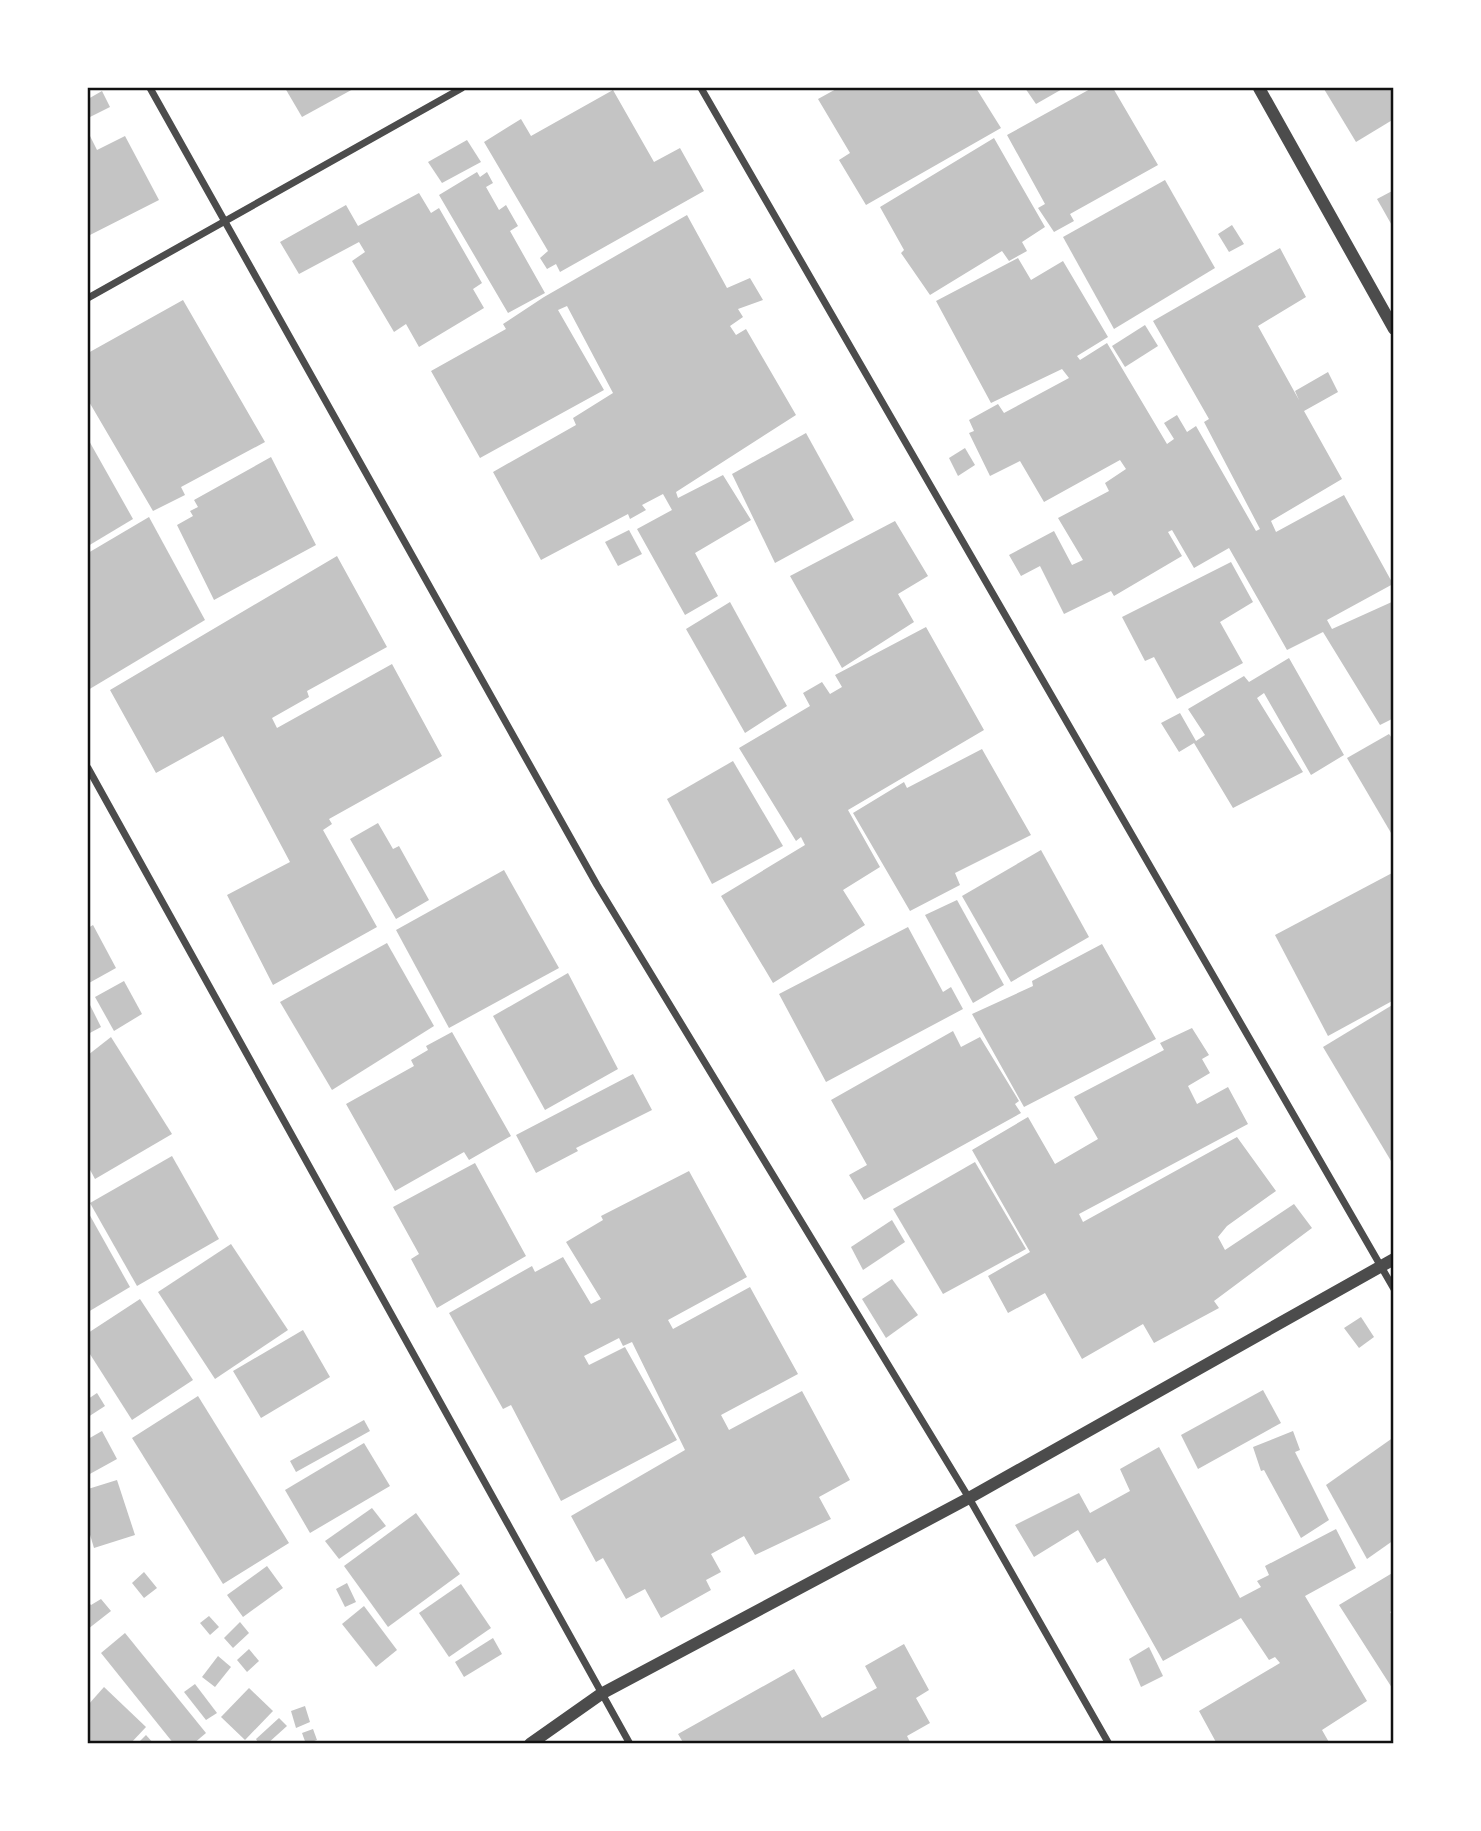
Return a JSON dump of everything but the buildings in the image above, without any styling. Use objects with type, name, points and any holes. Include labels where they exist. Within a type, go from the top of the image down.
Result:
[{"type":"street","points":[[150,88],[597,885],[969,1498],[1109,1744]]},
{"type":"street","points":[[88,299],[462,88]]},
{"type":"street","points":[[701,88],[1394,1289]]},
{"type":"street","points":[[1259,88],[1394,329]]},
{"type":"street","points":[[88,768],[630,1744]]},
{"type":"street","points":[[530,1744],[601,1694],[969,1498],[1394,1259]]}]
